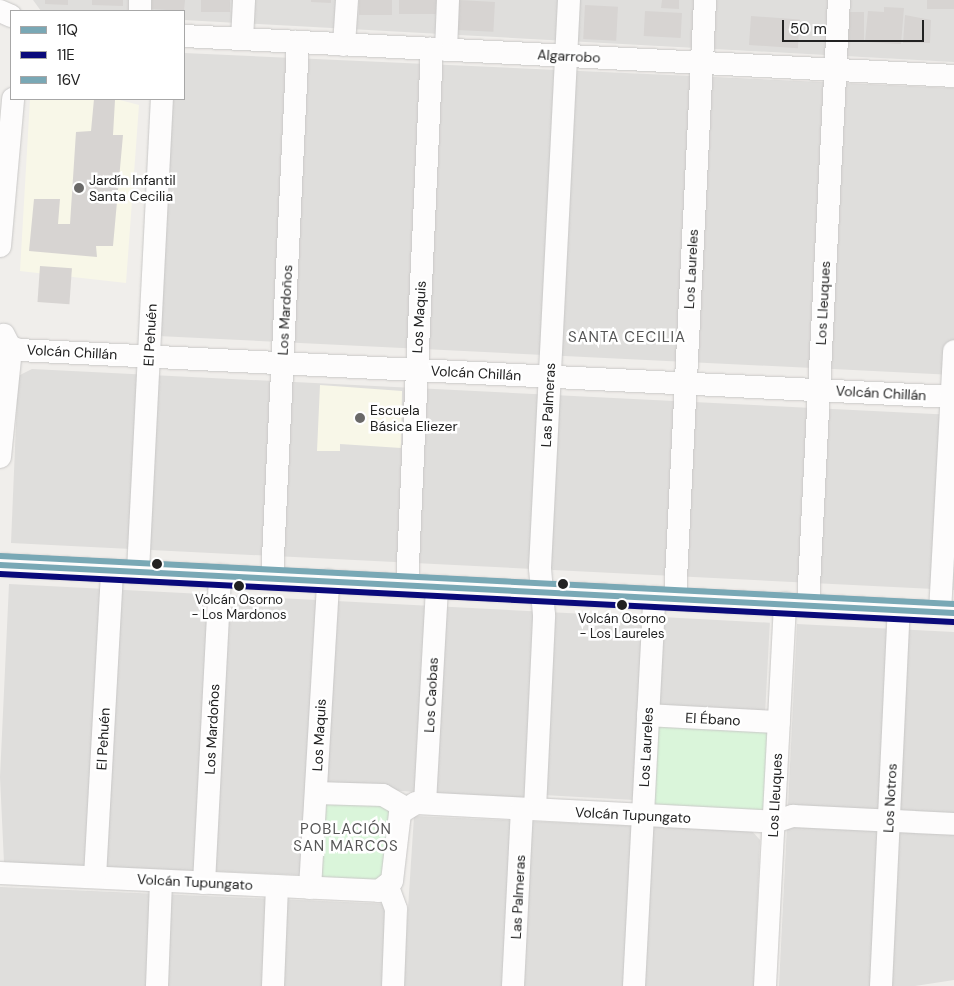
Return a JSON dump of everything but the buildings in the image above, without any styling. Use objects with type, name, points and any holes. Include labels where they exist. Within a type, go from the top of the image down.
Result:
[{"type":"street","points":[[242,39],[244,0]]},
{"type":"street","points":[[344,45],[347,0]]},
{"type":"street","name":"Los Maquis","points":[[407,585],[417,370],[439,49],[448,0]]},
{"type":"street","name":"Las Palmeras","points":[[514,986],[542,592],[550,376],[569,0]]},
{"type":"street","name":"Los Laureles","points":[[634,986],[648,715],[665,598],[686,384],[705,0]]},
{"type":"street","name":"Los Lleuques","points":[[808,605],[839,0]]},
{"type":"street","name":"Algarrobo","points":[[185,36],[954,76]]},
{"type":"street","name":"Los Mardoños","points":[[272,578],[298,42]]},
{"type":"street","points":[[0,246],[12,100]]},
{"type":"street","name":"El Pehuén","points":[[138,571],[162,100]]},
{"type":"street","points":[[0,328],[5,346],[0,457]]},
{"type":"street","name":"Volcán Chillán","points":[[5,346],[149,356],[953,397]]},
{"type":"street","points":[[0,564],[947,613],[954,350]]},
{"type":"street","name":"El Pehuén","points":[[95,877],[112,570]]},
{"type":"street","name":"Los Mardoños","points":[[204,883],[220,576]]},
{"type":"street","name":"Los Maquis","points":[[310,888],[328,581]]},
{"type":"street","name":"Los Caobas","points":[[388,887],[394,875],[398,820],[414,805],[437,586]]},
{"type":"street","name":"Los Lleuques","points":[[765,986],[785,604]]},
{"type":"street","name":"Los Notros","points":[[881,986],[899,610]]},
{"type":"street","name":"El Ébano","points":[[648,715],[779,722]]},
{"type":"street","name":"Volcán Tupungato","points":[[316,793],[383,796],[414,805],[774,822],[793,816],[954,824]]},
{"type":"street","name":"Volcán Tupungato","points":[[0,873],[379,891],[388,887]]},
{"type":"street","points":[[157,986],[161,881]]},
{"type":"street","points":[[273,986],[278,887]]},
{"type":"street","points":[[388,887],[396,909],[393,986]]},
{"type":"shaded area","points":[[33,0],[954,0],[954,62],[185,20],[185,10],[40,10]]},
{"type":"shaded area","points":[[185,53],[954,88],[954,375],[158,336],[170,100],[185,100]]},
{"type":"shaded area","name":"Jardín Infantil Santa Cecilia","points":[[30,100],[120,100],[139,105],[126,283],[20,271]]},
{"type":"shaded area","points":[[32,369],[954,415],[954,590],[11,543],[18,376]]},
{"type":"shaded area","name":"Escuela Básica Eliezer","points":[[320,385],[402,391],[401,448],[340,444],[340,451],[317,451]]},
{"type":"shaded area","points":[[9,584],[645,617],[634,800],[542,795],[524,799],[309,785],[303,875],[4,863],[0,777]]},
{"type":"shaded area","points":[[661,617],[770,623],[765,715],[656,709]]},
{"type":"shaded area","points":[[797,624],[954,632],[954,980],[915,986],[779,986]]},
{"type":"shaded area","points":[[414,816],[752,831],[760,840],[754,986],[403,986]]},
{"type":"shaded area","points":[[0,887],[390,904],[387,986],[0,986]]},
{"type":"green space","points":[[650,716],[777,725],[770,822],[643,813]]},
{"type":"green space","points":[[317,795],[395,804],[391,881],[312,887]]},
{"type":"transit line","name":"16V","points":[[0,556],[954,604]]},
{"type":"transit line","name":"11Q","points":[[0,565],[954,613]]},
{"type":"transit line","name":"11E","points":[[0,574],[954,622]]},
{"type":"place","name":"Jardín Infantil Santa Cecilia","points":[[79,188]]},
{"type":"place","name":"Escuela Básica Eliezer","points":[[360,418]]},
{"type":"place","name":"Volcán Osorno - Los Mardonos","points":[[239,586]]},
{"type":"place","name":"Volcán Osorno - Los Laureles","points":[[622,605]]},
{"type":"district","name":"SANTA CECILIA","points":[[627,338]]},
{"type":"district","name":"POBLACIÓN SAN MARCOS","points":[[346,838]]}]
